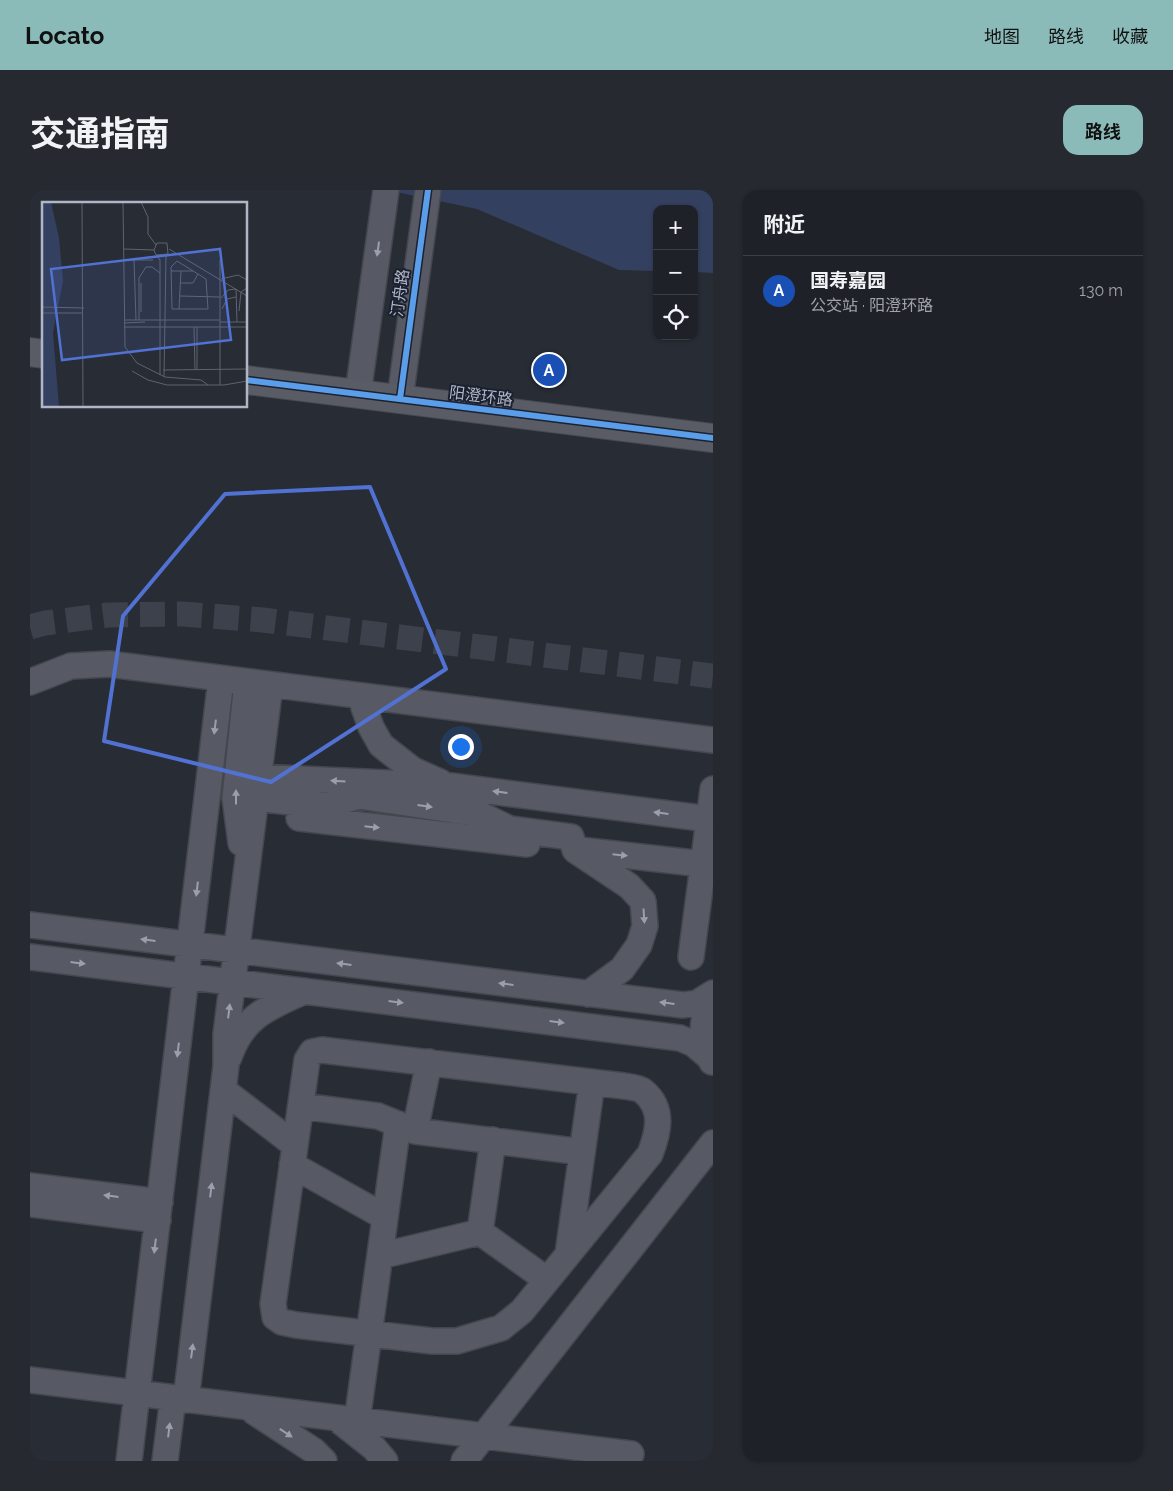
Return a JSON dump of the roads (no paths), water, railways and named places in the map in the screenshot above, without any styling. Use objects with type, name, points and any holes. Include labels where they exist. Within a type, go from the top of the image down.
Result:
[{"type":"main road","name":"阳澄环路","points":[[248,380],[713,438]]},
{"type":"street","name":"汀舟路","points":[[400,399],[428,190]]},
{"type":"street","name":"汀舟路","points":[[358,394],[385,196]]},
{"type":"street","points":[[30,682],[71,666],[109,664],[713,740]]},
{"type":"street","points":[[130,1461],[221,679]]},
{"type":"street","points":[[258,684],[256,796],[226,1034],[225,1078],[294,1155],[385,1217]]},
{"type":"street","points":[[246,880],[236,798],[258,684]]},
{"type":"street","points":[[360,696],[371,727],[381,745],[413,770],[451,786]]},
{"type":"street","points":[[256,796],[451,786],[709,819]]},
{"type":"street","points":[[692,957],[713,790]]},
{"type":"street","points":[[256,796],[575,850],[703,864]]},
{"type":"street","points":[[575,850],[629,886],[643,901],[645,926],[639,945],[622,969],[588,994]]},
{"type":"street","points":[[30,925],[683,1005],[697,1003],[713,993]]},
{"type":"street","points":[[30,957],[680,1038],[694,1044],[710,1060]]},
{"type":"street","points":[[165,1461],[179,1399],[225,1078],[235,1040],[252,1019],[270,1007],[305,991]]},
{"type":"street","points":[[710,1060],[703,1037],[704,1018],[713,998]]},
{"type":"street","points":[[322,1050],[592,1082],[643,1090],[652,1102],[659,1119],[657,1136],[650,1154],[522,1311],[501,1328],[480,1336],[457,1341],[432,1341],[296,1325],[282,1322],[275,1317],[273,1304],[308,1060],[312,1052],[322,1050]]},
{"type":"street","points":[[346,1420],[369,1334],[385,1217],[407,1127],[429,1062]]},
{"type":"street","points":[[568,1254],[592,1082]]},
{"type":"street","points":[[301,1106],[378,1116],[407,1127],[582,1152]]},
{"type":"street","points":[[480,1232],[493,1140]]},
{"type":"street","points":[[464,1461],[713,1144]]},
{"type":"street","points":[[30,1186],[159,1211]]},
{"type":"street","points":[[30,1204],[159,1211]]},
{"type":"street","points":[[380,1256],[480,1232],[547,1280]]},
{"type":"street","points":[[30,1380],[631,1454]]},
{"type":"street","points":[[246,1407],[314,1450],[324,1461]]},
{"type":"street","points":[[346,1420],[374,1448],[384,1461]]},
{"type":"street","points":[[483,1436],[487,1461]]},
{"type":"water","points":[[387,190],[713,190],[713,273],[698,272],[698,205],[653,205],[653,271],[619,270],[477,209]]},
{"type":"tunnel","points":[[30,627],[45,623],[108,615],[183,614],[263,620],[713,676]]},
{"type":"place","name":"国寿嘉园","points":[[549,370]]}]
